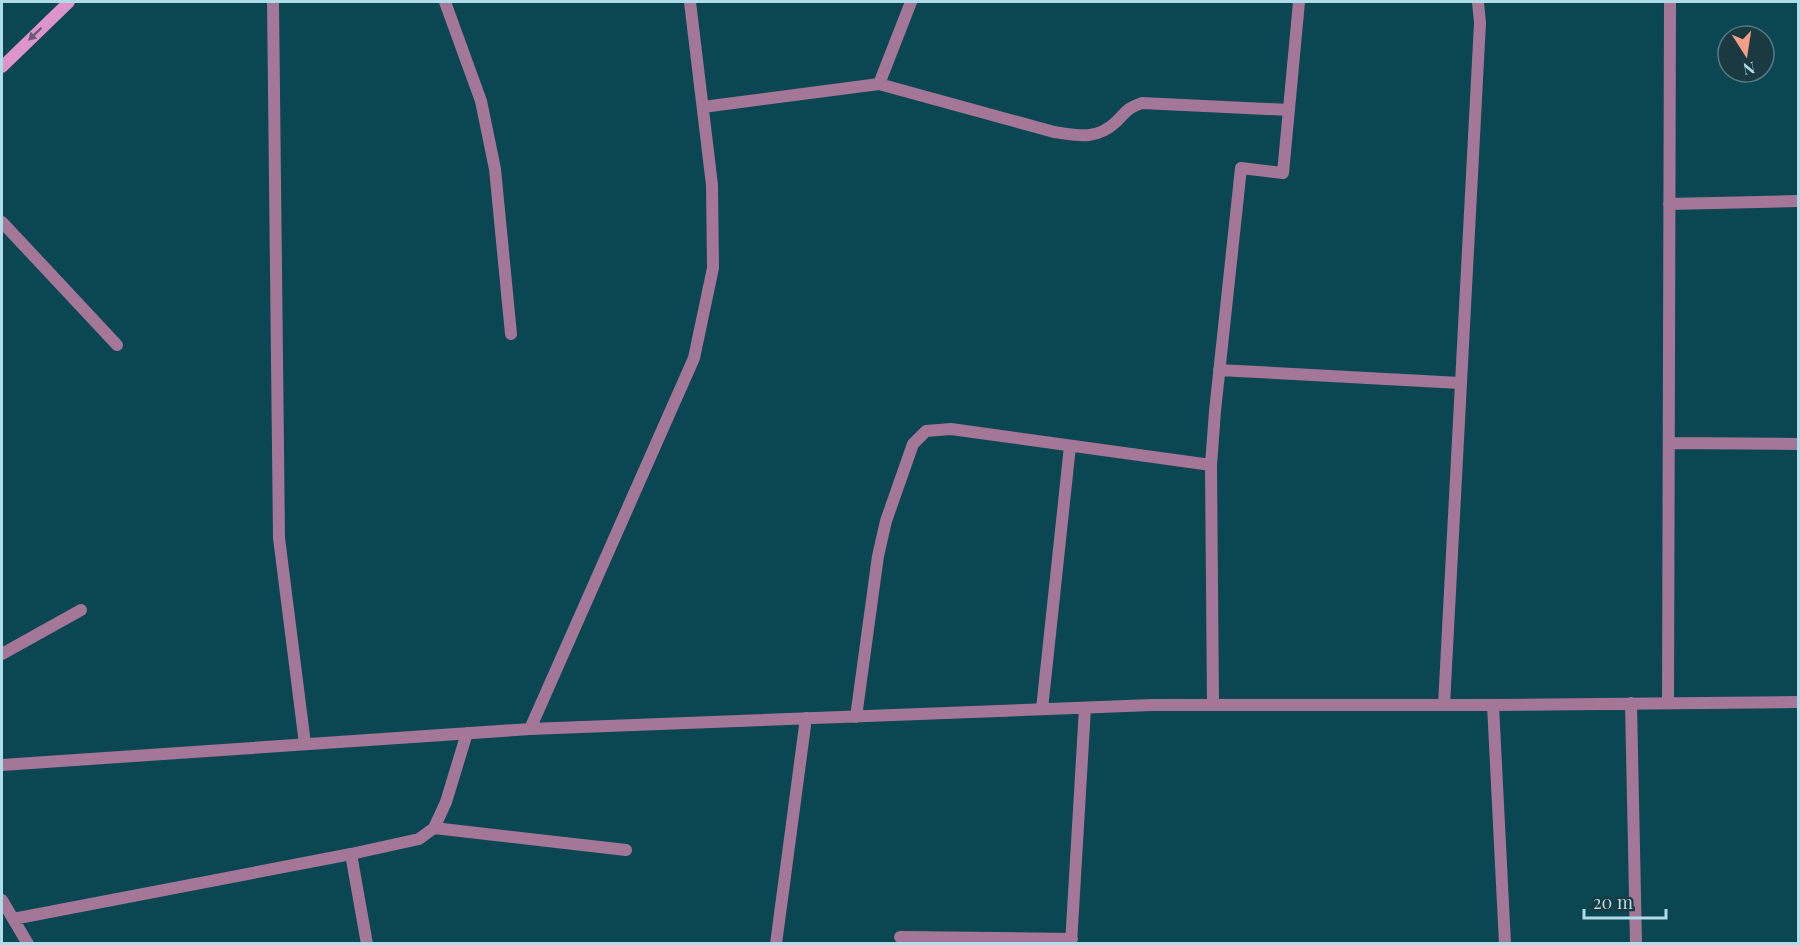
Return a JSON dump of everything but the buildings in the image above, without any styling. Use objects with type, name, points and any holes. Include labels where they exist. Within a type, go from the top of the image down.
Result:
[{"type":"main road","points":[[2,67],[69,2]]},
{"type":"street","points":[[273,2],[279,538],[305,744]]},
{"type":"street","points":[[445,2],[481,101],[495,169],[511,334]]},
{"type":"street","points":[[530,729],[694,358],[713,268],[712,185],[690,2]]},
{"type":"street","points":[[879,84],[911,2]]},
{"type":"street","points":[[1213,705],[1212,465],[1219,370],[1241,168],[1283,173],[1299,2]]},
{"type":"street","points":[[1444,705],[1480,24],[1478,2]]},
{"type":"street","points":[[1668,703],[1670,2]]},
{"type":"street","points":[[703,107],[879,84],[1054,132],[1081,136],[1096,135],[1114,124],[1129,107],[1142,103],[1289,110]]},
{"type":"street","points":[[1669,204],[1798,201]]},
{"type":"street","points":[[2,222],[117,345]]},
{"type":"street","points":[[1219,370],[1460,383]]},
{"type":"street","points":[[856,717],[878,556],[886,521],[913,444],[926,431],[951,429],[1212,465]]},
{"type":"street","points":[[1669,443],[1798,444]]},
{"type":"street","points":[[1042,710],[1070,446]]},
{"type":"street","points":[[2,654],[81,610]]},
{"type":"street","points":[[2,765],[530,729],[1085,708],[1213,705],[1798,702]]},
{"type":"street","points":[[1631,703],[1636,944]]},
{"type":"street","points":[[1493,705],[1505,944]]},
{"type":"street","points":[[900,938],[1071,941],[1085,708]]},
{"type":"street","points":[[777,944],[806,718]]},
{"type":"street","points":[[13,919],[419,839],[434,828],[446,802],[467,733]]},
{"type":"street","points":[[434,828],[626,850]]},
{"type":"street","points":[[351,854],[368,944]]},
{"type":"street","points":[[2,900],[28,944]]}]
